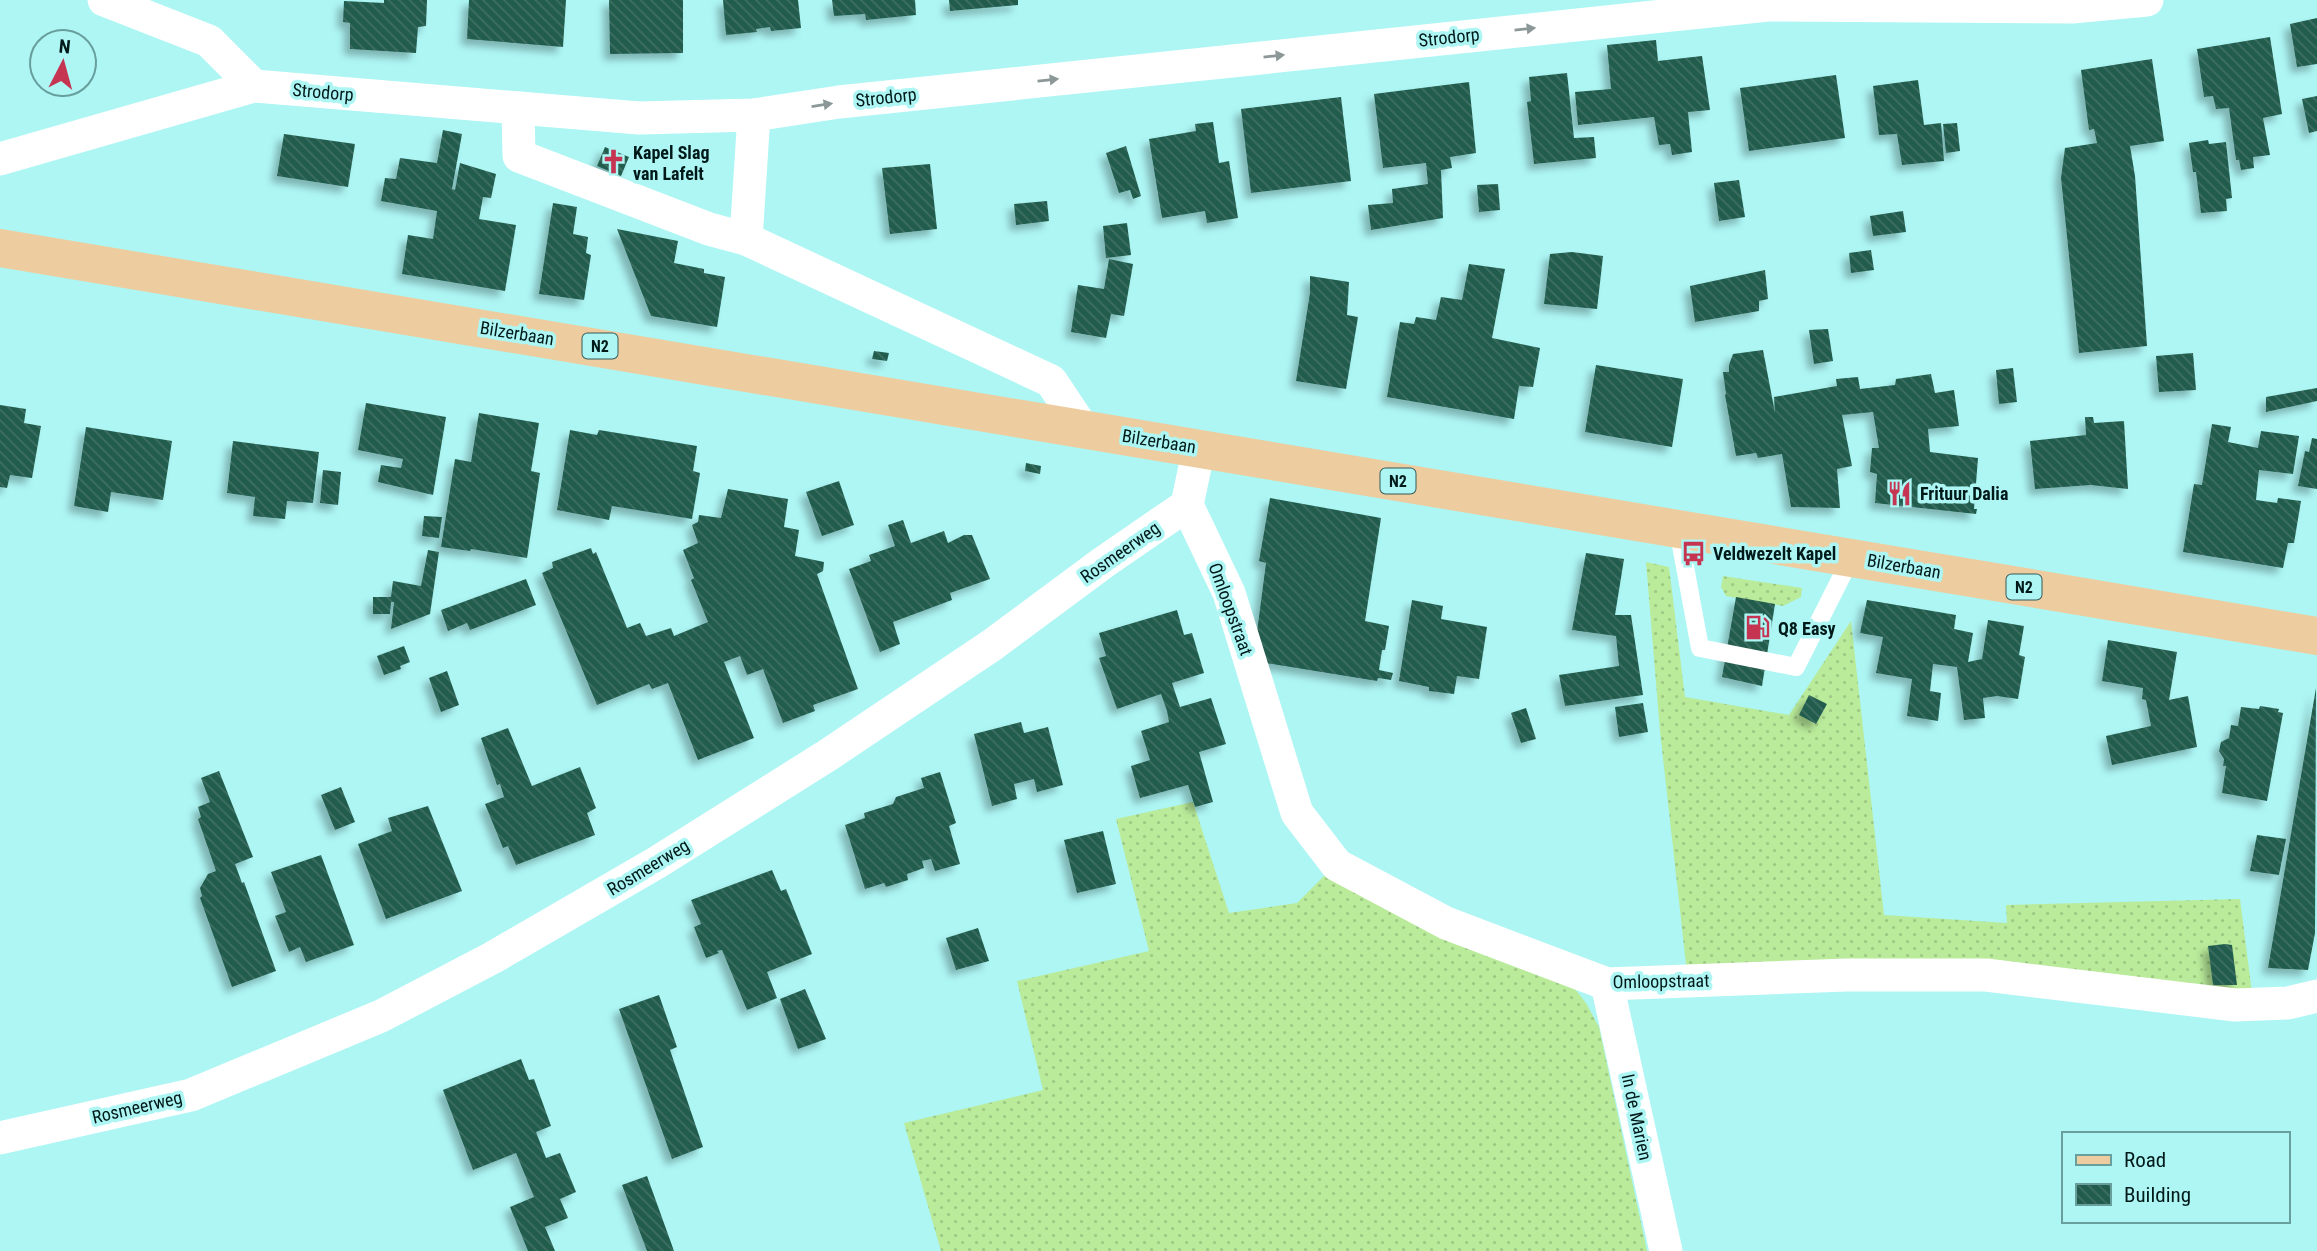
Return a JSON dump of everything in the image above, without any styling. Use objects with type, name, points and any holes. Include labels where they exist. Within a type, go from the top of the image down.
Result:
[{"type":"main road","name":"Bilzerbaan","points":[[0,248],[2317,636]]},
{"type":"street","points":[[104,0],[209,41],[254,86]]},
{"type":"street","name":"Strodorp","points":[[0,159],[254,86],[639,118],[754,115],[839,102],[1768,5],[2072,8],[2147,0]]},
{"type":"street","points":[[518,108],[519,156],[709,229],[746,239],[1051,381],[1083,429]]},
{"type":"street","points":[[746,239],[754,115]]},
{"type":"street","points":[[1187,505],[1199,447]]},
{"type":"street","name":"Omloopstraat","points":[[1187,505],[1229,593],[1297,813],[1337,865],[1446,923],[1607,984],[1847,975],[1986,975],[2235,1005],[2288,1003],[2317,996]]},
{"type":"street","name":"Rosmeerweg","points":[[0,1138],[191,1095],[381,1016],[492,958],[656,863],[828,755],[992,645],[1104,562],[1187,505]]},
{"type":"street","name":"In de Marien","points":[[1607,984],[1666,1251]]},
{"type":"lane","points":[[1678,529],[1700,648],[1796,667],[1851,558]]},
{"type":"green space","points":[[1646,562],[1669,567],[1685,697],[1789,715],[1851,621],[1884,915],[2007,923],[2006,905],[2240,899],[2252,993],[1687,973],[1660,731]]},
{"type":"green space","points":[[1723,576],[1802,588],[1801,597],[1783,606],[1726,596],[1721,587]]},
{"type":"green space","points":[[1193,802],[1229,913],[1297,903],[1325,875],[1575,989],[1599,1027],[1647,1251],[941,1251],[904,1123],[1043,1090],[1017,981],[1149,951],[1116,819]]},
{"type":"building","points":[[384,0],[427,0],[426,26],[418,27],[416,53],[350,49],[350,23],[343,22],[344,1],[384,3]]},
{"type":"building","points":[[469,0],[566,0],[563,47],[467,39]]},
{"type":"building","points":[[609,0],[683,0],[683,53],[610,54]]},
{"type":"building","points":[[723,0],[798,0],[801,28],[771,31],[770,27],[756,29],[757,32],[726,35]]},
{"type":"building","points":[[832,0],[915,0],[916,15],[866,20],[865,14],[834,16]]},
{"type":"building","points":[[949,0],[1018,0],[1018,5],[950,11]]},
{"type":"building","points":[[2317,18],[2317,64],[2297,67],[2290,24]]},
{"type":"building","points":[[2270,37],[2282,114],[2263,118],[2270,155],[2253,157],[2254,168],[2241,170],[2239,160],[2236,160],[2229,108],[2216,109],[2213,96],[2204,97],[2197,49]]},
{"type":"building","points":[[1656,40],[1658,61],[1702,56],[1710,110],[1688,112],[1692,152],[1672,155],[1670,144],[1659,145],[1654,117],[1578,125],[1575,92],[1611,89],[1607,45]]},
{"type":"building","points":[[2152,59],[2164,141],[2130,146],[2135,176],[2147,346],[2079,353],[2061,178],[2065,148],[2097,143],[2094,129],[2089,130],[2081,70]]},
{"type":"building","points":[[1567,73],[1574,138],[1594,137],[1596,158],[1534,164],[1527,102],[1531,101],[1529,77]]},
{"type":"building","points":[[1836,75],[1845,138],[1749,151],[1740,88]]},
{"type":"building","points":[[1918,80],[1924,125],[1941,123],[1944,161],[1902,165],[1897,134],[1879,135],[1873,86]]},
{"type":"building","points":[[1469,82],[1476,153],[1450,157],[1452,168],[1441,170],[1443,218],[1371,230],[1368,205],[1393,203],[1392,189],[1428,184],[1426,163],[1383,168],[1374,94]]},
{"type":"building","points":[[2317,96],[2317,131],[2309,133],[2302,99]]},
{"type":"building","points":[[1341,97],[1351,181],[1251,193],[1241,109]]},
{"type":"building","points":[[1213,122],[1219,163],[1229,161],[1238,218],[1207,223],[1205,211],[1162,218],[1149,139],[1196,131],[1195,124]]},
{"type":"building","points":[[1957,123],[1960,151],[1946,153],[1943,124]]},
{"type":"building","points":[[443,130],[462,134],[452,189],[455,190],[460,163],[496,174],[491,198],[483,197],[479,219],[516,225],[505,291],[402,274],[408,235],[433,239],[437,211],[381,201],[385,178],[396,179],[400,158],[437,163]]},
{"type":"building","points":[[284,134],[355,144],[348,187],[277,176]]},
{"type":"building","points":[[2208,140],[2209,144],[2226,142],[2232,198],[2226,199],[2227,211],[2201,213],[2189,143]]},
{"type":"building","points":[[1126,146],[1141,196],[1133,199],[1130,190],[1119,193],[1106,153]]},
{"type":"building","name":"Kapel Slag van Lafelt","points":[[605,147],[629,157],[621,176],[597,166]]},
{"type":"building","points":[[930,164],[937,229],[890,234],[882,168]]},
{"type":"building","points":[[1739,180],[1745,217],[1719,221],[1714,183]]},
{"type":"building","points":[[1498,184],[1500,210],[1479,212],[1477,185]]},
{"type":"building","points":[[1047,201],[1049,221],[1016,225],[1014,204]]},
{"type":"building","points":[[553,203],[577,207],[573,234],[588,237],[586,253],[591,255],[584,300],[539,294]]},
{"type":"building","points":[[1903,211],[1906,232],[1873,236],[1870,216]]},
{"type":"building","points":[[1127,223],[1131,255],[1106,258],[1103,226]]},
{"type":"building","points":[[617,229],[678,241],[674,263],[704,269],[704,273],[725,277],[717,327],[651,316]]},
{"type":"building","points":[[1871,250],[1874,270],[1851,273],[1849,253]]},
{"type":"building","points":[[1572,252],[1603,256],[1597,309],[1544,304],[1550,254]]},
{"type":"building","points":[[1109,259],[1133,264],[1124,316],[1111,314],[1106,338],[1071,332],[1078,285],[1104,289]]},
{"type":"building","points":[[1469,264],[1505,269],[1492,338],[1540,348],[1533,387],[1519,386],[1514,419],[1387,397],[1400,322],[1414,324],[1416,317],[1436,320],[1441,297],[1462,300]]},
{"type":"building","points":[[1765,270],[1768,299],[1759,301],[1759,311],[1695,322],[1690,286]]},
{"type":"building","points":[[1310,276],[1349,282],[1347,315],[1358,317],[1346,389],[1296,381],[1310,293]]},
{"type":"building","points":[[1828,329],[1833,361],[1814,364],[1809,330]]},
{"type":"building","points":[[1763,350],[1775,413],[1774,397],[1837,386],[1836,379],[1858,377],[1860,389],[1895,385],[1896,379],[1931,374],[1935,393],[1954,390],[1959,426],[1928,429],[1930,452],[1978,458],[1974,509],[1977,509],[1976,514],[1875,503],[1877,474],[1870,472],[1872,448],[1879,448],[1873,412],[1842,415],[1852,466],[1837,469],[1840,508],[1791,507],[1782,454],[1758,458],[1756,453],[1736,456],[1725,395],[1723,372],[1729,372],[1733,354]]},
{"type":"building","points":[[874,351],[889,353],[887,361],[872,359]]},
{"type":"building","points":[[2193,353],[2196,390],[2159,392],[2156,356]]},
{"type":"building","points":[[1596,365],[1683,379],[1672,447],[1585,432]]},
{"type":"building","points":[[2013,368],[2017,402],[1999,404],[1996,370]]},
{"type":"building","points":[[2317,388],[2317,401],[2266,412],[2266,397]]},
{"type":"building","points":[[366,403],[446,417],[433,495],[378,482],[381,465],[401,468],[403,459],[358,450]]},
{"type":"building","points":[[0,405],[26,409],[24,423],[41,426],[32,478],[10,475],[7,488],[0,487]]},
{"type":"building","points":[[479,413],[539,423],[531,471],[540,473],[527,558],[441,547],[455,459],[471,462]]},
{"type":"building","points":[[2085,417],[2093,417],[2094,423],[2124,421],[2128,489],[2091,485],[2035,489],[2030,441],[2086,435]]},
{"type":"building","points":[[2212,424],[2231,427],[2228,442],[2258,448],[2261,431],[2299,436],[2293,474],[2259,470],[2256,500],[2277,503],[2278,498],[2301,501],[2294,543],[2288,543],[2283,568],[2183,552],[2194,484],[2202,485]]},
{"type":"building","points":[[86,427],[172,441],[163,500],[111,492],[108,512],[74,506]]},
{"type":"building","points":[[570,430],[597,435],[599,430],[697,446],[693,471],[700,473],[692,519],[612,506],[609,520],[557,510]]},
{"type":"building","points":[[2312,438],[2317,439],[2317,489],[2298,486],[2305,451],[2309,452]]},
{"type":"building","points":[[233,441],[319,452],[313,503],[287,501],[285,519],[253,516],[255,497],[227,493]]},
{"type":"building","points":[[1026,463],[1041,466],[1040,474],[1025,471]]},
{"type":"building","points":[[323,470],[341,472],[338,505],[320,503]]},
{"type":"building","points":[[839,481],[854,525],[822,536],[806,492]]},
{"type":"building","points":[[728,489],[788,499],[784,527],[799,530],[795,556],[824,562],[823,571],[817,574],[858,689],[813,705],[815,711],[783,723],[763,669],[747,675],[740,656],[724,662],[754,738],[698,760],[668,683],[652,689],[649,684],[597,705],[542,573],[553,568],[552,562],[591,548],[593,554],[596,552],[627,628],[640,623],[646,636],[671,628],[674,636],[708,622],[691,580],[694,578],[683,550],[698,543],[692,525],[698,522],[699,515],[721,518]]},
{"type":"building","points":[[1270,498],[1381,518],[1365,621],[1389,626],[1379,670],[1393,673],[1391,680],[1378,678],[1377,681],[1266,663],[1257,632],[1266,563],[1259,561]]},
{"type":"building","points":[[424,516],[442,517],[439,538],[422,536]]},
{"type":"building","points":[[903,520],[911,543],[944,531],[948,543],[964,535],[972,535],[990,579],[950,593],[952,600],[893,622],[900,644],[880,652],[849,569],[871,561],[869,555],[895,546],[888,525]]},
{"type":"building","points":[[428,550],[439,552],[430,614],[391,629],[394,602],[391,602],[390,614],[373,614],[373,597],[391,597],[393,581],[421,586]]},
{"type":"building","points":[[1586,553],[1624,559],[1615,615],[1631,615],[1643,695],[1565,706],[1559,675],[1619,666],[1616,636],[1572,630]]},
{"type":"building","points":[[526,579],[536,605],[470,630],[467,623],[448,631],[441,610]]},
{"type":"building","points":[[1736,597],[1775,604],[1762,686],[1722,677]]},
{"type":"building","points":[[1412,600],[1443,606],[1441,619],[1487,627],[1479,679],[1457,676],[1454,694],[1429,691],[1429,687],[1399,681]]},
{"type":"building","points":[[1867,600],[1956,615],[1954,629],[1973,633],[1968,662],[1982,659],[1988,620],[2024,626],[2019,655],[2025,657],[2018,699],[1997,696],[1983,698],[1985,718],[1964,720],[1957,667],[1933,664],[1930,691],[1941,693],[1938,721],[1907,716],[1912,679],[1876,673],[1883,637],[1860,633]]},
{"type":"building","points":[[1177,610],[1184,635],[1192,633],[1204,673],[1172,683],[1180,707],[1211,698],[1226,744],[1199,752],[1213,802],[1195,807],[1188,785],[1140,798],[1131,766],[1150,760],[1141,731],[1169,722],[1167,711],[1161,694],[1117,709],[1099,658],[1106,656],[1099,633]]},
{"type":"building","points":[[2108,640],[2177,652],[2169,700],[2188,696],[2197,747],[2112,765],[2106,736],[2151,726],[2146,700],[2142,699],[2143,688],[2102,681]]},
{"type":"building","points":[[404,646],[410,662],[400,666],[401,669],[384,675],[377,656]]},
{"type":"building","points":[[447,671],[459,705],[441,712],[429,678]]},
{"type":"building","points":[[2316,688],[2315,933],[2308,970],[2268,968]]},
{"type":"building","points":[[1809,695],[1827,704],[1816,724],[1799,715]]},
{"type":"building","points":[[1643,703],[1648,732],[1619,737],[1615,707]]},
{"type":"building","points":[[2260,706],[2279,709],[2278,712],[2283,713],[2267,801],[2222,793],[2226,766],[2223,766],[2224,759],[2219,751],[2221,742],[2229,738],[2231,725],[2238,726],[2241,707],[2259,709]]},
{"type":"building","points":[[1526,708],[1536,739],[1521,743],[1511,713]]},
{"type":"building","points":[[1021,722],[1024,733],[1048,727],[1063,785],[1037,792],[1034,779],[1014,784],[1017,799],[992,806],[974,734]]},
{"type":"building","points":[[508,728],[532,786],[580,767],[596,808],[587,813],[595,835],[516,865],[508,846],[503,848],[485,804],[504,797],[500,784],[497,785],[481,738]]},
{"type":"building","points":[[219,771],[253,857],[235,864],[276,971],[232,987],[200,898],[200,888],[208,874],[216,871],[198,819],[201,817],[198,807],[210,802],[201,778]]},
{"type":"building","points":[[940,772],[956,823],[949,826],[960,864],[935,871],[931,859],[922,861],[924,868],[907,874],[908,880],[886,887],[884,883],[865,889],[845,825],[865,818],[864,813],[893,804],[896,797],[924,788],[921,778]]},
{"type":"building","points":[[341,787],[355,822],[335,830],[321,795]]},
{"type":"building","points":[[428,806],[462,891],[386,919],[358,844],[392,831],[388,818]]},
{"type":"building","points":[[1103,831],[1116,884],[1077,893],[1064,840]]},
{"type":"building","points":[[2257,835],[2286,839],[2279,875],[2250,871]]},
{"type":"building","points":[[321,855],[354,945],[306,962],[300,947],[289,952],[275,916],[286,912],[271,872]]},
{"type":"building","points":[[772,870],[781,891],[786,889],[812,954],[767,972],[777,998],[747,1010],[722,950],[706,958],[694,927],[701,924],[691,900]]},
{"type":"building","points":[[978,928],[989,961],[956,970],[946,938]]},
{"type":"building","points":[[2232,945],[2237,985],[2213,985],[2208,946]]},
{"type":"building","points":[[805,989],[826,1039],[798,1049],[780,999]]},
{"type":"building","points":[[659,995],[677,1047],[670,1050],[703,1147],[672,1159],[619,1009]]},
{"type":"building","points":[[521,1059],[529,1080],[534,1079],[551,1126],[536,1132],[546,1158],[560,1153],[576,1192],[560,1199],[568,1218],[545,1227],[555,1251],[528,1251],[510,1207],[534,1197],[516,1153],[473,1170],[443,1090]]},
{"type":"building","points":[[647,1176],[674,1251],[647,1251],[622,1185]]},
{"type":"place","name":"Kapel Slag van Lafelt","points":[[613,162]]},
{"type":"place","name":"Frituur Dalia","points":[[1900,493]]},
{"type":"place","name":"Veldwezelt Kapel","points":[[1693,553]]},
{"type":"place","name":"Q8 Easy","points":[[1758,628]]}]
